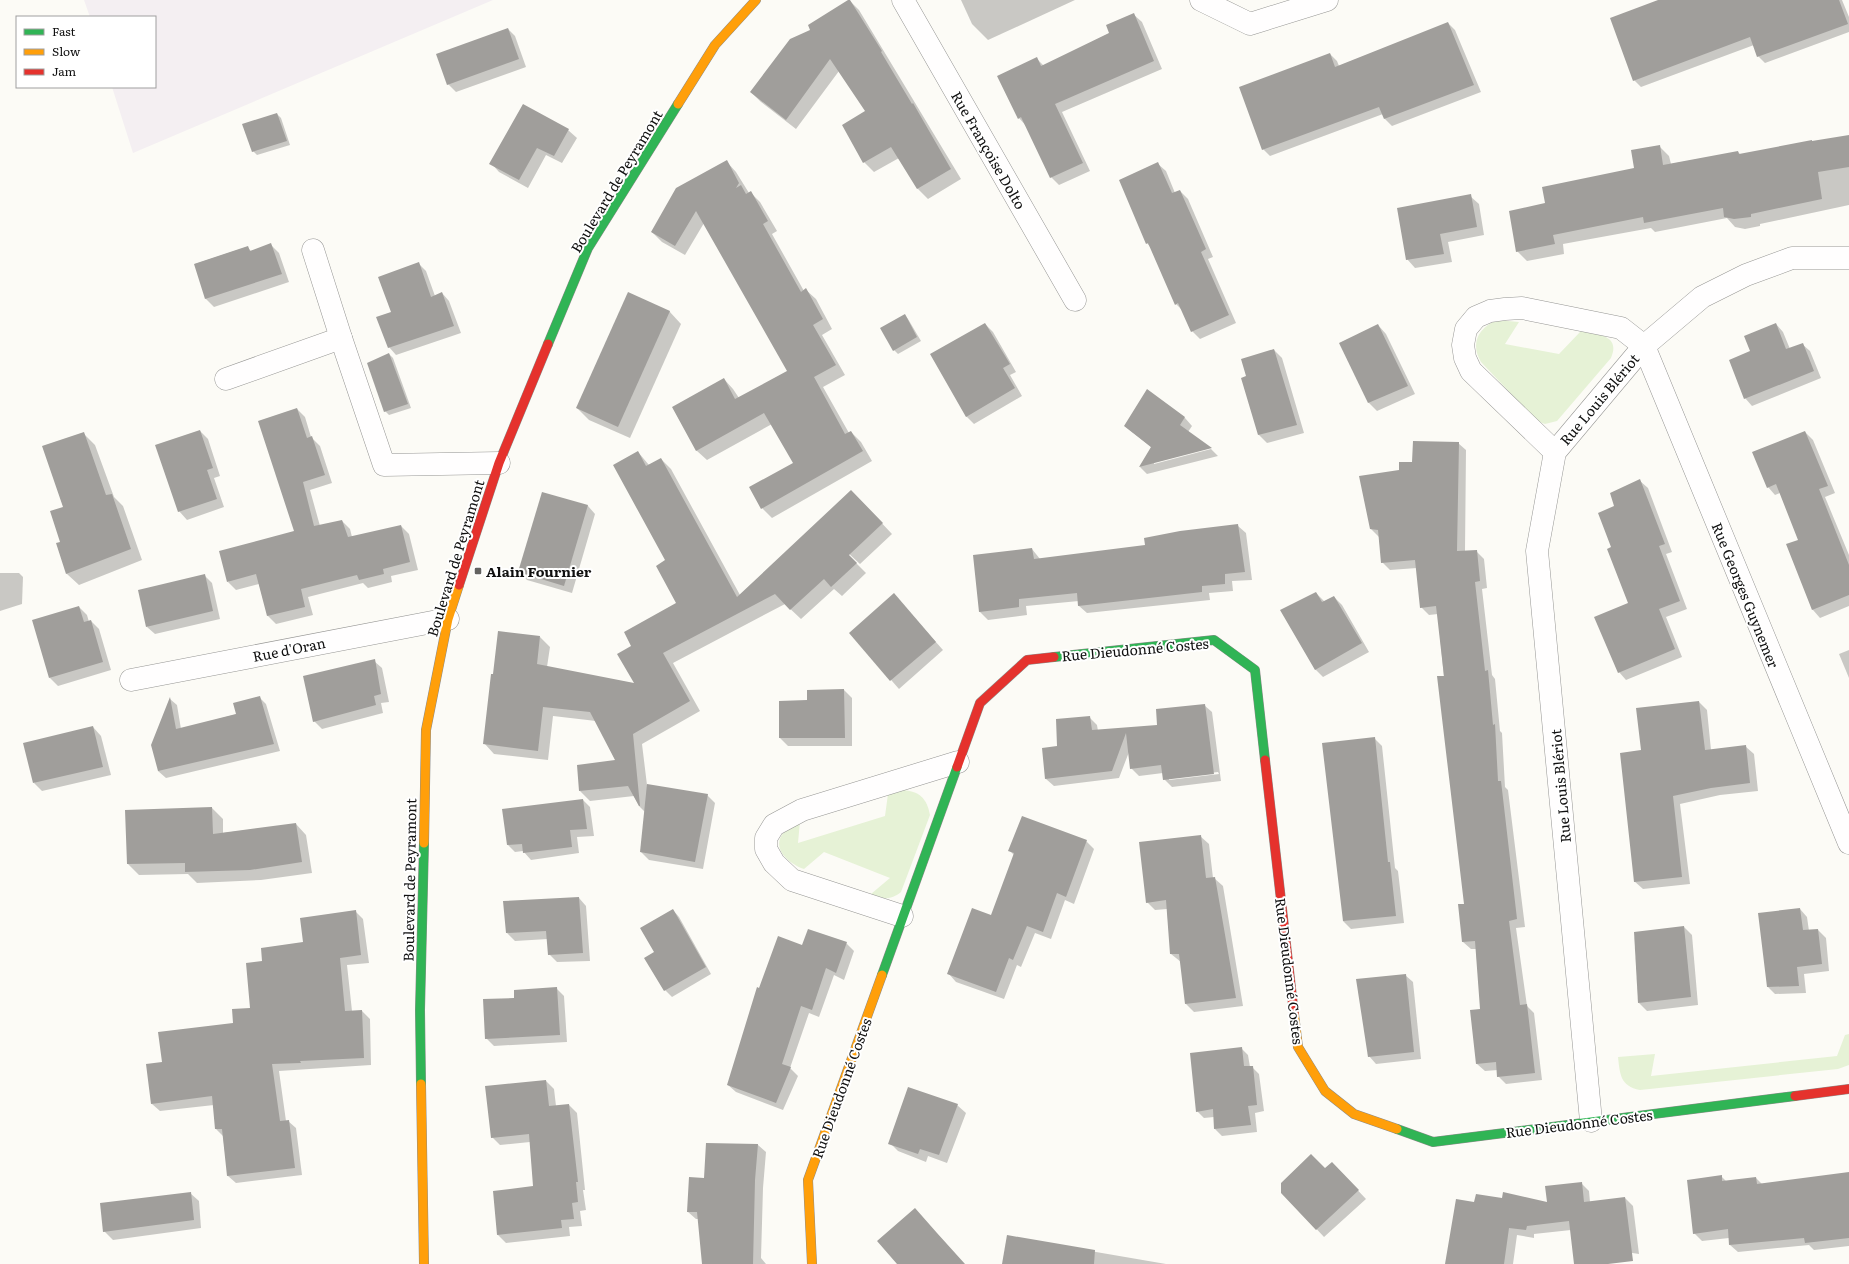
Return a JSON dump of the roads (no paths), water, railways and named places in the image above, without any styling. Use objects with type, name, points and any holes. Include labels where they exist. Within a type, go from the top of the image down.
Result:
[{"type":"street","name":"Boulevard de Peyramont","points":[[424,1264],[420,1010],[426,730],[448,619],[499,463],[588,248],[715,45],[756,0]]},
{"type":"street","name":"Rue Françoise Dolto","points":[[903,0],[1074,300]]},
{"type":"street","points":[[1201,0],[1250,24],[1327,0]]},
{"type":"street","points":[[313,250],[384,465],[499,463]]},
{"type":"street","name":"Rue Louis Blériot","points":[[1591,1120],[1537,551],[1554,452],[1644,346],[1702,297],[1746,275],[1792,258],[1849,258]]},
{"type":"street","name":"Rue Louis Blériot","points":[[1554,452],[1471,371],[1463,345],[1466,329],[1476,317],[1490,311],[1522,308],[1621,328],[1644,346]]},
{"type":"street","points":[[226,379],[341,338]]},
{"type":"street","name":"Rue Georges Guynemer","points":[[1644,346],[1849,843]]},
{"type":"street","name":"Rue d'Oran","points":[[131,680],[448,619]]},
{"type":"street","name":"Rue Dieudonné Costes","points":[[812,1264],[808,1180],[980,703],[1027,660],[1214,640],[1255,670],[1298,1047],[1325,1090],[1354,1114],[1433,1142],[1591,1120],[1849,1090]]},
{"type":"street","points":[[902,916],[792,880],[774,863],[766,849],[766,838],[774,825],[802,810],[958,762]]},
{"type":"place","name":"Alain Fournier","points":[[478,571]]}]
